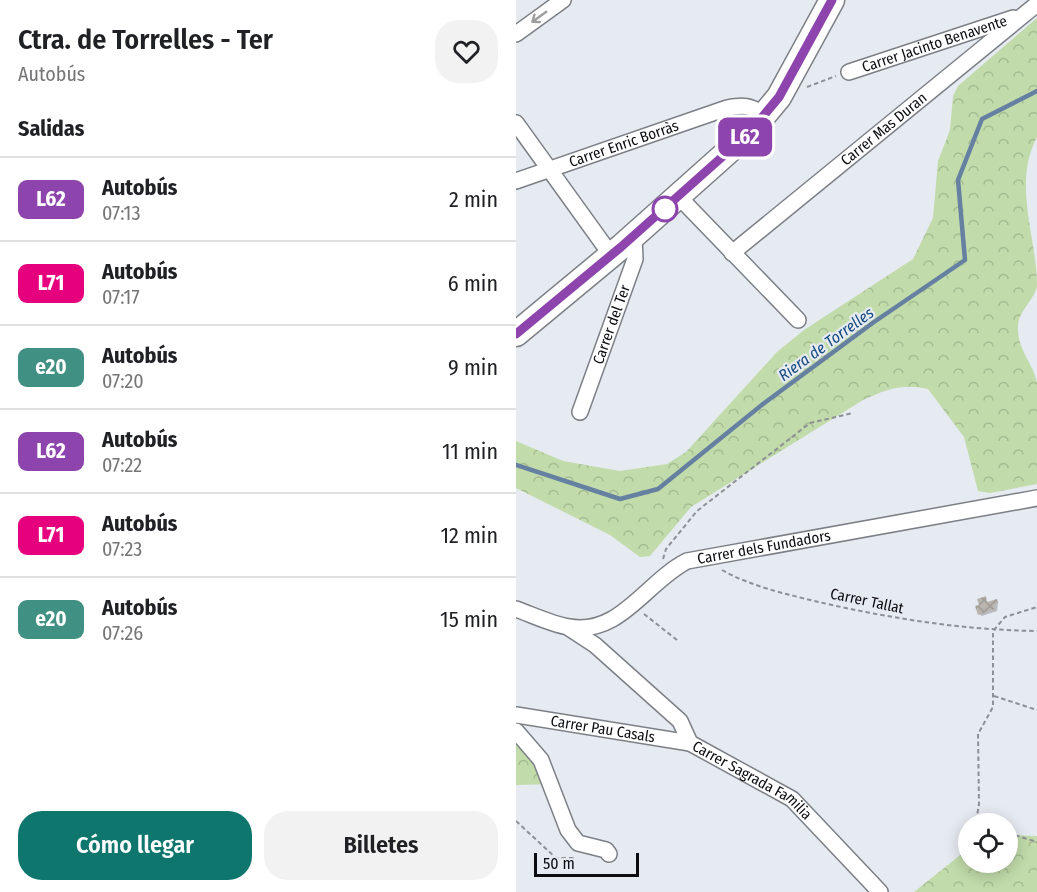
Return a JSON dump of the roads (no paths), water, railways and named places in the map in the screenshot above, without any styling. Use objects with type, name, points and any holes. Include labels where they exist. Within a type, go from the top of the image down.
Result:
[{"type":"main road","points":[[516,334],[726,156],[772,106],[832,0]]},
{"type":"street","points":[[516,34],[563,0]]},
{"type":"street","name":"Carrer Mas Duran","points":[[732,253],[1037,4]]},
{"type":"street","name":"Carrer Jacinto Benavente","points":[[849,72],[1022,16]]},
{"type":"street","name":"Carrer Enric Borràs","points":[[516,181],[727,108],[742,105],[772,106]]},
{"type":"street","points":[[516,123],[611,255]]},
{"type":"street","points":[[679,197],[798,320]]},
{"type":"street","name":"Carrer del Ter","points":[[580,412],[635,259],[634,235]]},
{"type":"street","name":"Carrer dels Fundadors","points":[[516,609],[567,627],[597,627],[609,623],[674,567],[702,557],[1037,498]]},
{"type":"street","name":"Carrer Sagrada Familia","points":[[567,627],[595,645],[672,713],[680,721],[690,743],[792,799],[879,892]]},
{"type":"street","name":"Carrer Pau Casals","points":[[516,715],[690,743]]},
{"type":"street","points":[[516,731],[541,760],[568,830],[578,843],[606,850],[609,854]]},
{"type":"waterway","name":"Riera de Torrelles","points":[[516,465],[620,499],[658,489],[763,404],[874,322],[965,260],[958,180],[982,119],[1037,91]]}]
